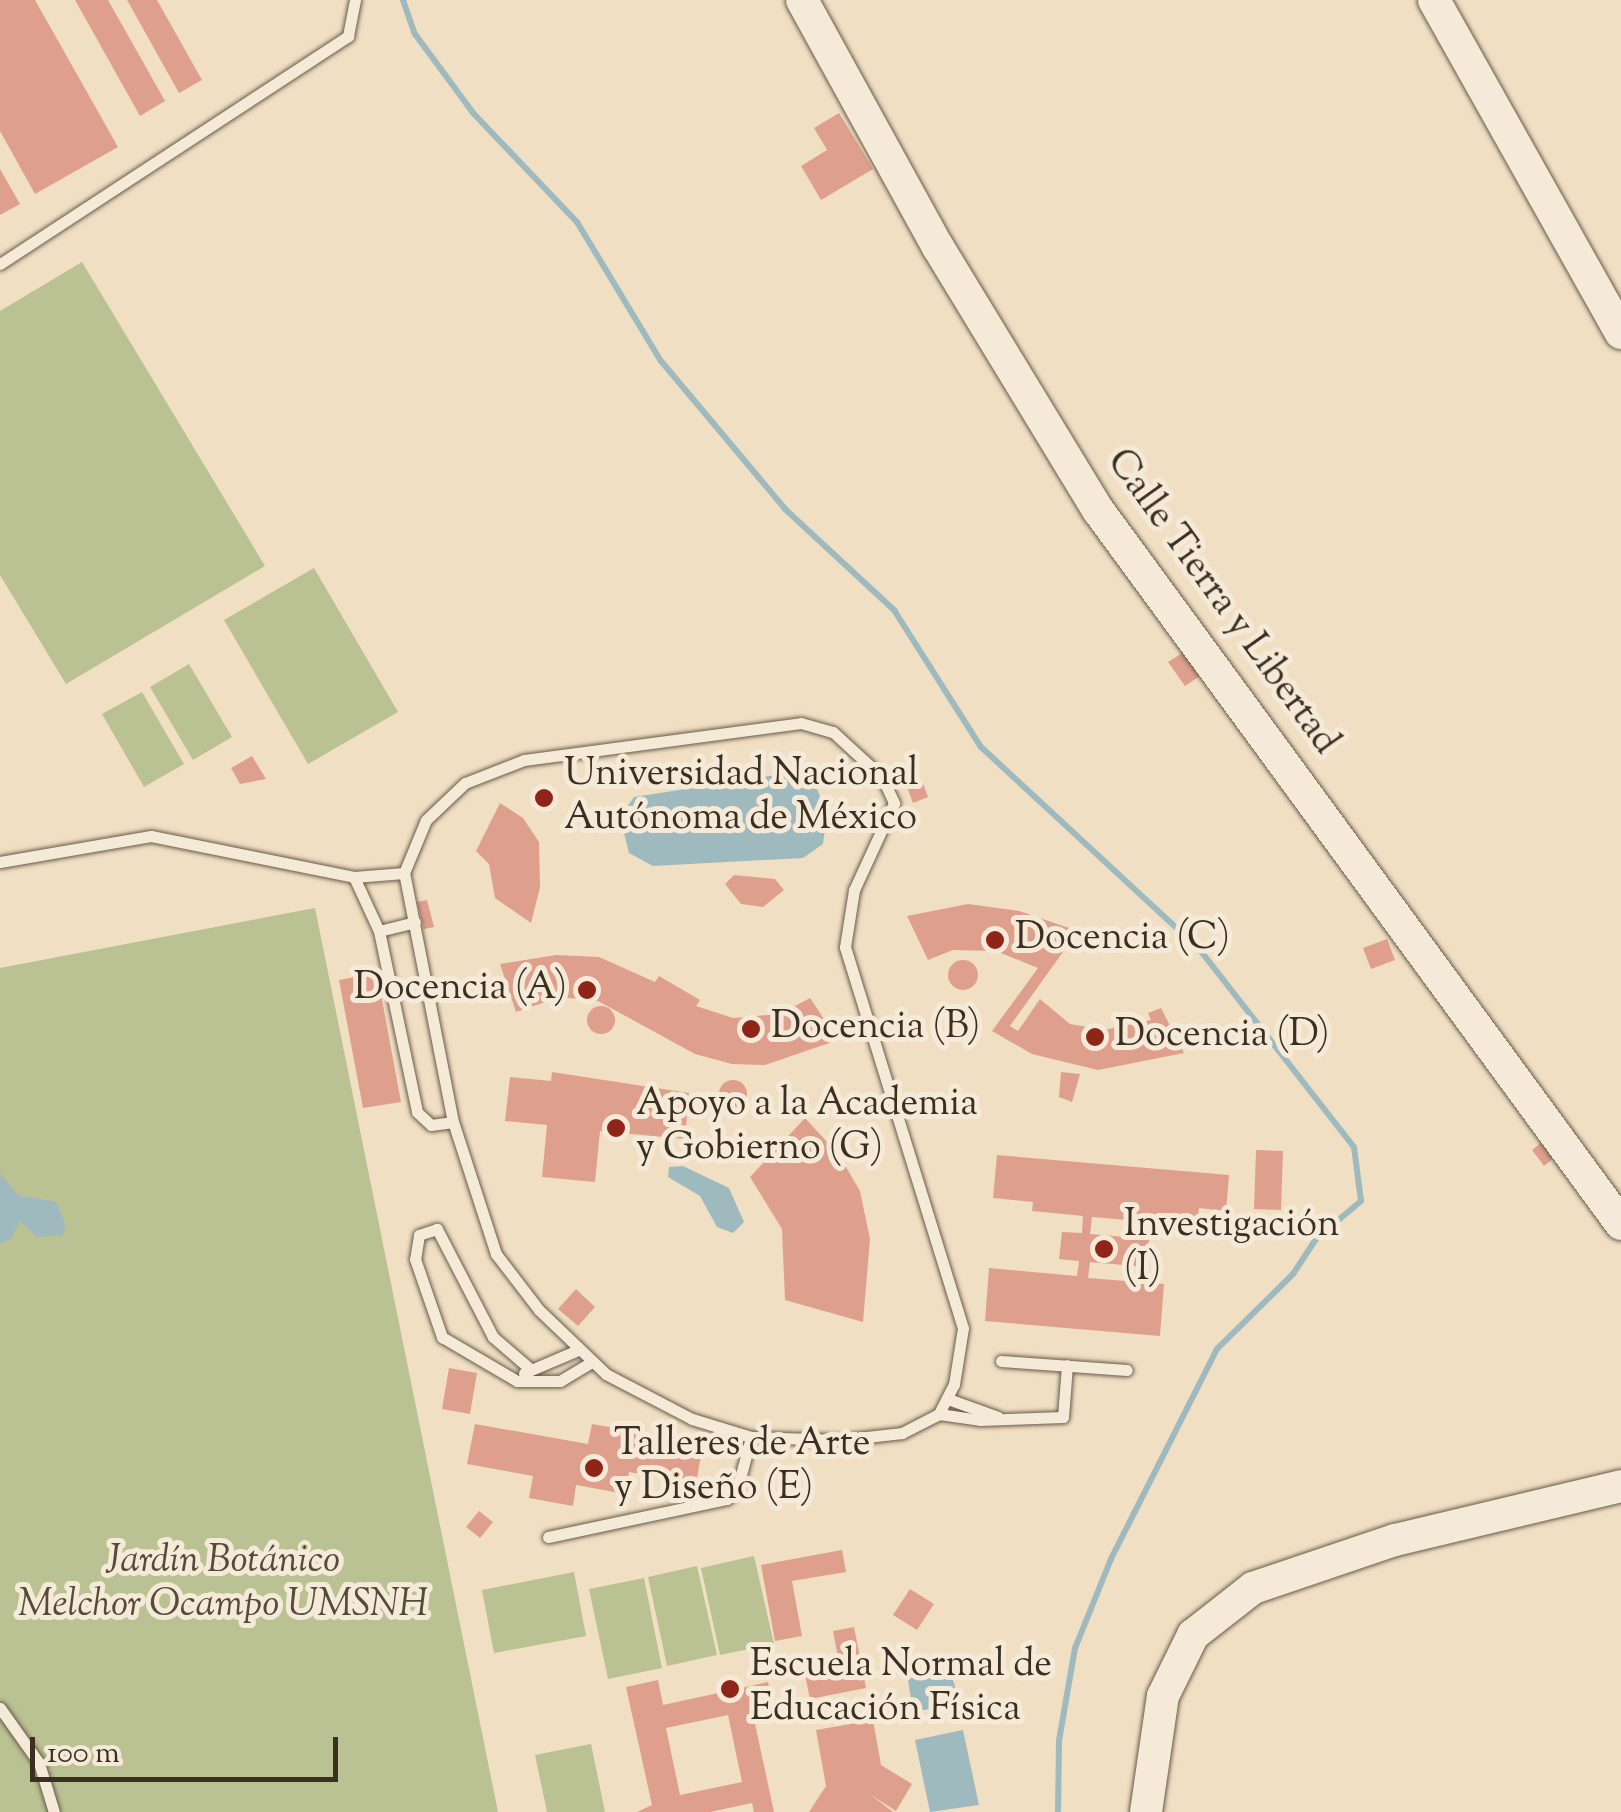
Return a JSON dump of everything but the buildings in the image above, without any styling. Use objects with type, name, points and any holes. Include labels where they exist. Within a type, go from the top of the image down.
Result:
[{"type":"street","name":"Calle Tierra y Libertad","points":[[802,0],[938,247],[1098,510],[1365,866],[1621,1224]]},
{"type":"street","points":[[1434,0],[1621,333]]},
{"type":"street","points":[[1158,1812],[1175,1701],[1200,1647],[1254,1603],[1280,1585],[1395,1540],[1621,1486]]},
{"type":"street","points":[[1146,1812],[1163,1696],[1193,1635],[1253,1588],[1280,1585],[1621,1502]]},
{"type":"lane","points":[[0,264],[348,36],[355,0]]},
{"type":"lane","points":[[939,1414],[948,1399],[963,1328],[845,947],[854,890],[894,804],[882,778],[833,732],[801,723],[524,760],[465,783],[426,820],[404,873],[453,1122],[496,1254],[590,1363],[692,1419],[751,1436],[856,1438],[902,1433],[939,1414],[1063,1417],[1067,1365]]},
{"type":"lane","points":[[0,862],[152,836],[354,877],[404,873]]},
{"type":"lane","points":[[354,877],[379,931],[417,1112],[431,1126],[453,1122]]},
{"type":"lane","points":[[379,931],[414,922]]},
{"type":"lane","points":[[529,1368],[493,1337],[437,1229],[419,1235],[414,1259],[442,1336],[517,1380],[560,1381],[590,1363]]},
{"type":"lane","points":[[517,1380],[529,1368],[548,1366],[578,1350]]},
{"type":"lane","points":[[1001,1361],[1127,1370]]},
{"type":"lane","points":[[948,1399],[998,1418]]},
{"type":"lane","points":[[548,1537],[727,1499],[738,1486],[751,1436]]},
{"type":"lane","points":[[0,1708],[39,1763],[54,1812]]},
{"type":"green space","points":[[82,262],[265,566],[66,684],[0,575],[0,311]]},
{"type":"green space","points":[[314,568],[398,712],[308,764],[224,620]]},
{"type":"green space","points":[[189,664],[232,737],[193,760],[150,687]]},
{"type":"green space","points":[[142,692],[184,764],[144,787],[102,714]]},
{"type":"green space","name":"Jardín Botánico Melchor Ocampo UMSNH","points":[[315,908],[498,1812],[0,1812],[0,968]]},
{"type":"green space","points":[[754,1556],[774,1644],[720,1655],[701,1568]]},
{"type":"green space","points":[[697,1566],[717,1655],[667,1666],[648,1577]]},
{"type":"green space","points":[[574,1572],[586,1636],[494,1653],[482,1590]]},
{"type":"green space","points":[[644,1578],[662,1668],[608,1679],[589,1589]]},
{"type":"green space","points":[[591,1744],[605,1812],[547,1812],[535,1755]]},
{"type":"water","points":[[788,773],[816,786],[827,816],[823,844],[803,858],[653,866],[629,853],[620,817],[634,797]]},
{"type":"water","points":[[683,1166],[729,1188],[744,1222],[733,1233],[717,1227],[700,1196],[668,1177],[669,1167]]},
{"type":"water","points":[[0,1174],[18,1195],[56,1202],[66,1226],[63,1235],[37,1237],[20,1221],[11,1239],[0,1243]]},
{"type":"water","points":[[929,1664],[950,1672],[961,1703],[913,1712],[908,1680]]},
{"type":"water","points":[[963,1730],[979,1805],[930,1812],[915,1740]]},
{"type":"waterway","points":[[403,0],[415,34],[474,114],[577,222],[661,361],[785,509],[894,610],[981,747],[1200,950],[1354,1147],[1361,1201],[1316,1239],[1293,1274],[1217,1349],[1111,1559],[1075,1648],[1059,1741],[1058,1812]]},
{"type":"place","name":"Universidad Nacional Autónoma de México","points":[[544,798]]},
{"type":"place","name":"Docencia (C)","points":[[995,940]]},
{"type":"place","name":"Docencia (A)","points":[[587,990]]},
{"type":"place","name":"Docencia (B)","points":[[751,1029]]},
{"type":"place","name":"Docencia (D)","points":[[1095,1037]]},
{"type":"place","name":"Apoyo a la Academia y Gobierno (G)","points":[[616,1128]]},
{"type":"place","name":"Investigación (I)","points":[[1104,1249]]},
{"type":"place","name":"Talleres de Arte y Diseño (E)","points":[[594,1468]]},
{"type":"place","name":"Escuela Normal de Educación Física","points":[[730,1689]]}]
